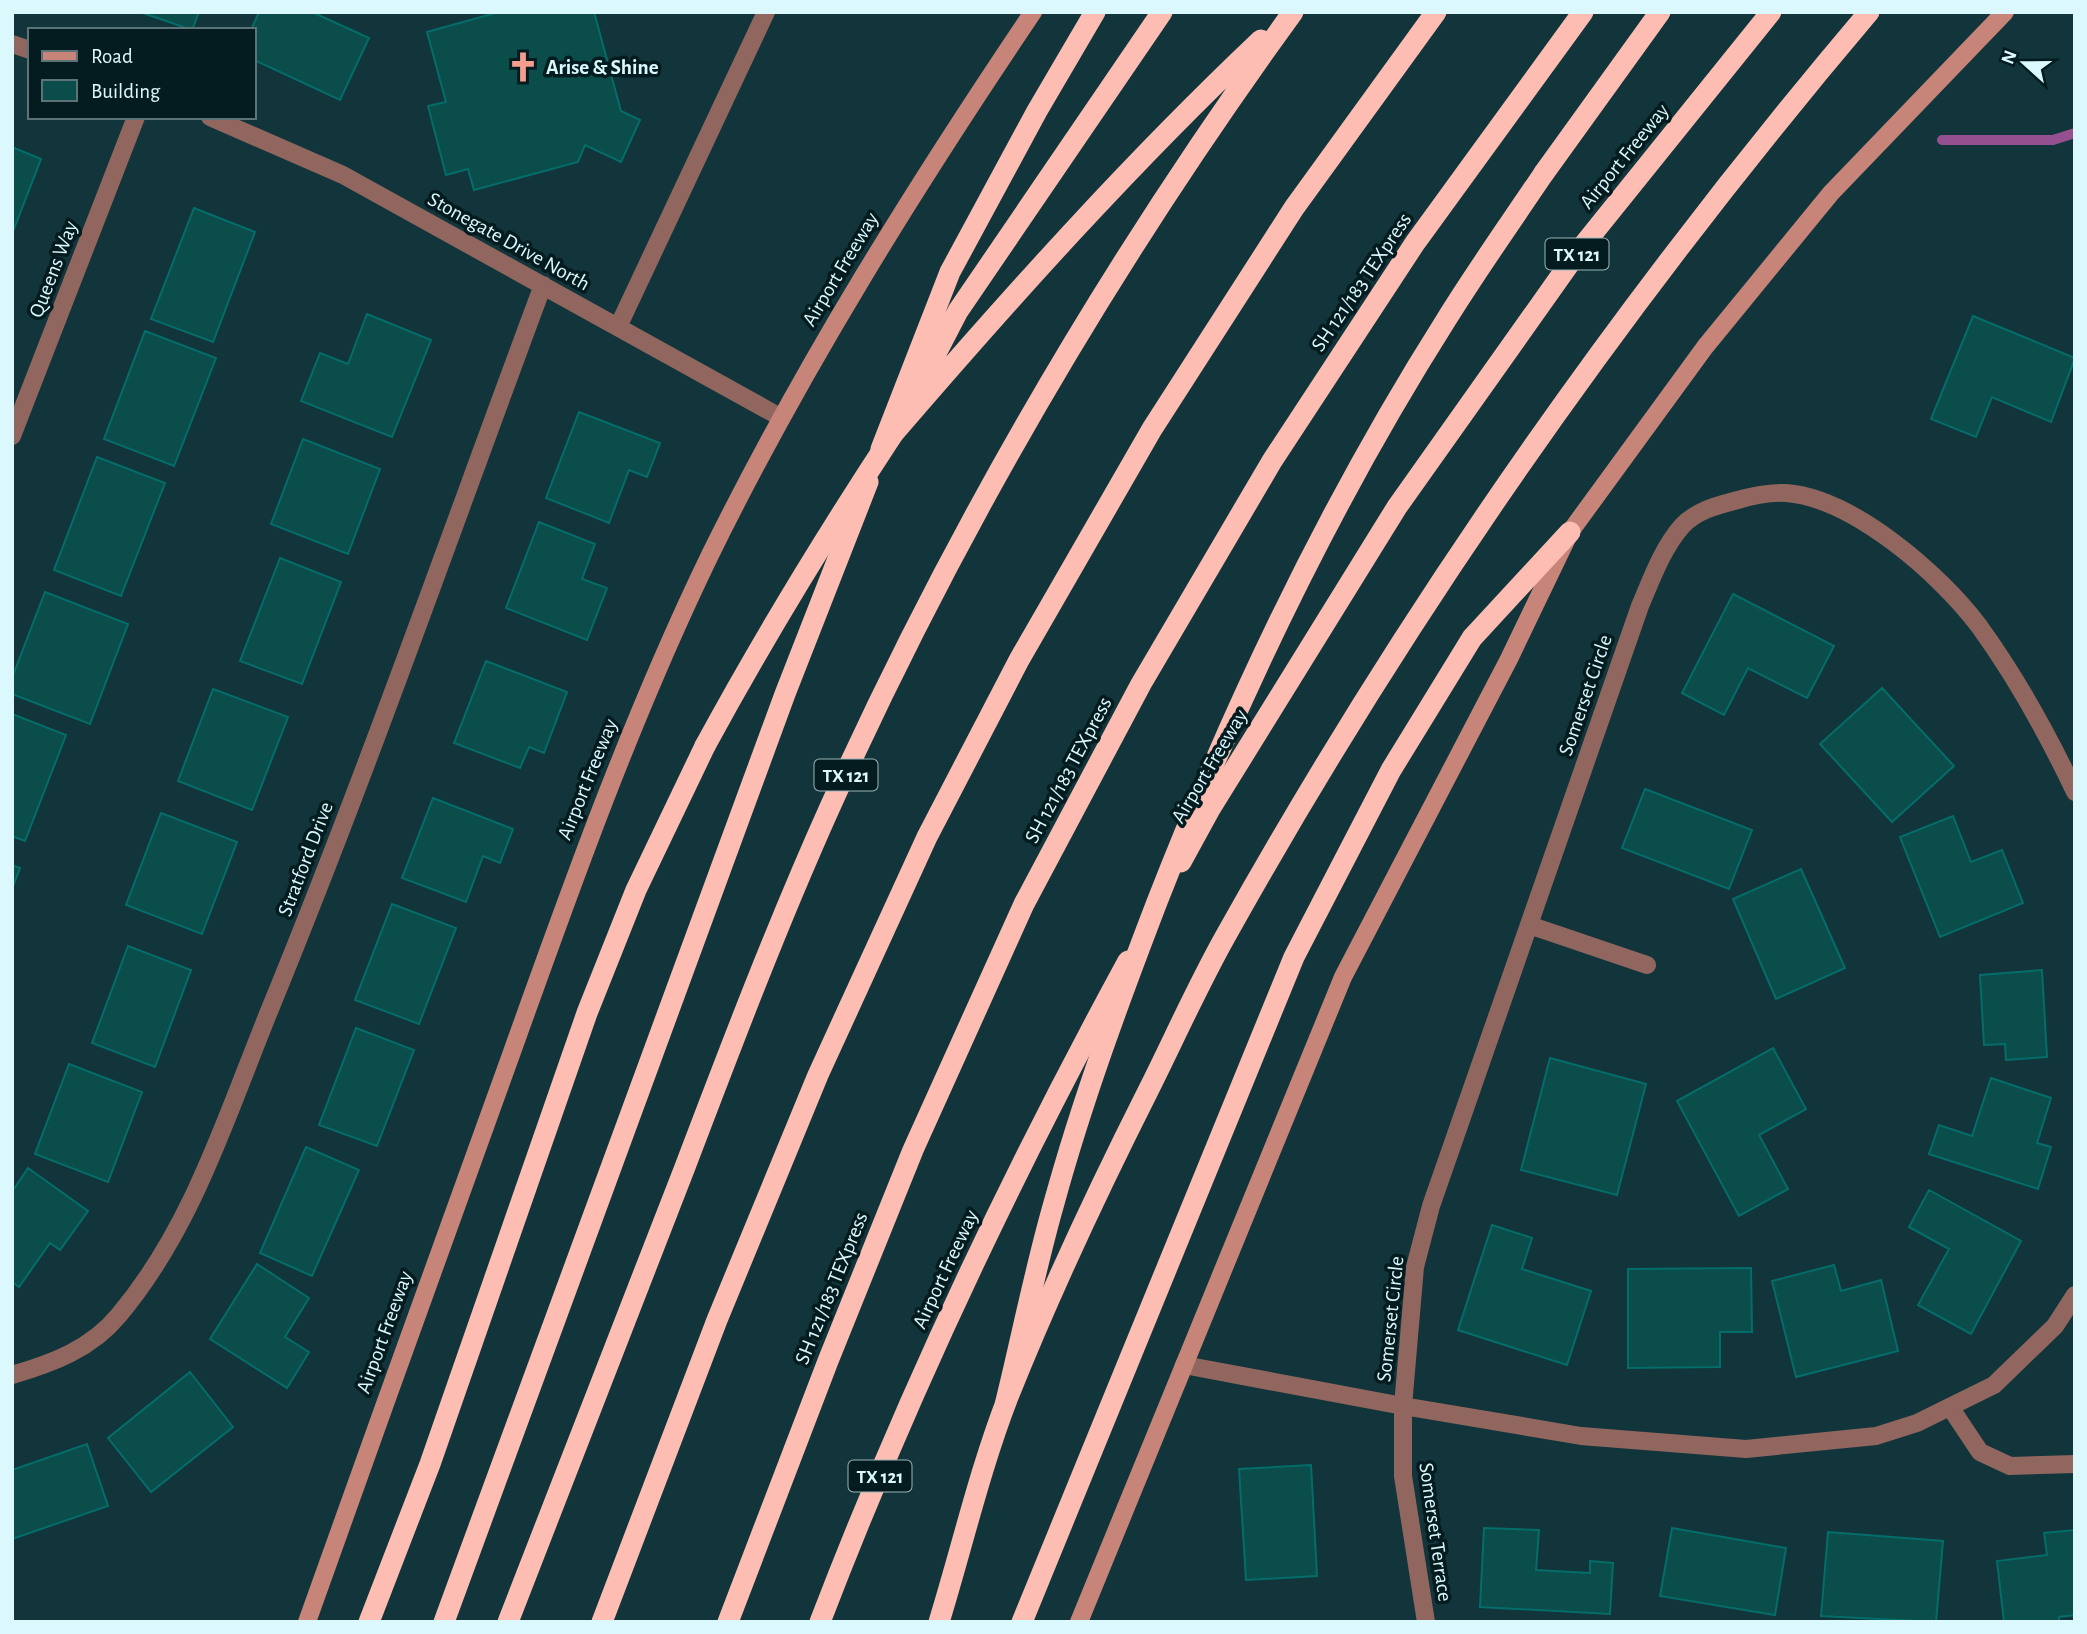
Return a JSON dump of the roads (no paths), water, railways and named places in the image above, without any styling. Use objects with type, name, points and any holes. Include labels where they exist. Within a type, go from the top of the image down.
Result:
[{"type":"highway","points":[[444,1622],[785,694],[950,272],[1037,111],[1095,12]]},
{"type":"highway","points":[[369,1622],[430,1464],[587,1013],[636,890],[705,746],[757,651],[830,530],[893,434],[958,311],[1162,12]]},
{"type":"highway","points":[[893,434],[984,328],[1102,201],[1207,91],[1292,12]]},
{"type":"highway","name":"TX 121","points":[[508,1622],[744,1013],[830,807],[927,607],[1057,372],[1228,102],[1292,12]]},
{"type":"highway","points":[[602,1622],[717,1320],[802,1114],[927,837],[1019,660],[1152,429],[1294,208],[1436,12]]},
{"type":"highway","name":"SH 121/183 TEXpress","points":[[728,1622],[828,1361],[914,1150],[1030,892],[1141,684],[1272,461],[1415,243],[1583,12]]},
{"type":"highway","points":[[939,1622],[1006,1401],[1053,1204],[1089,1088],[1152,915],[1233,718],[1291,596],[1360,468],[1445,321],[1544,173],[1660,12]]},
{"type":"highway","name":"Airport Freeway","points":[[820,1622],[942,1331],[1059,1087],[1210,809],[1405,496],[1577,253],[1771,12]]},
{"type":"highway","points":[[1006,1401],[1080,1225],[1223,940],[1321,773],[1459,554],[1635,303],[1765,136],[1869,12]]},
{"type":"highway","points":[[1021,1622],[1294,957],[1344,855],[1391,770],[1472,638],[1570,532]]},
{"type":"main road","name":"Airport Freeway","points":[[307,1622],[601,805],[708,560],[780,417],[953,131],[1033,12]]},
{"type":"main road","points":[[1079,1622],[1343,977],[1509,659],[1570,532],[1704,347],[1831,193],[2005,12]]},
{"type":"street","points":[[618,327],[766,12]]},
{"type":"street","name":"Queens Way","points":[[12,436],[135,119]]},
{"type":"street","name":"Stonegate Drive North","points":[[215,119],[343,175],[780,417]]},
{"type":"street","name":"Stratford Drive","points":[[12,1375],[60,1360],[88,1344],[117,1319],[145,1283],[186,1214],[298,942],[543,285]]},
{"type":"street","name":"Somerset Circle","points":[[1404,1406],[1415,1267],[1431,1206],[1640,606],[1664,552],[1683,525],[1703,510],[1760,494],[1787,493],[1821,500],[1860,518],[1941,582],[1979,627],[2052,743],[2075,792]]},
{"type":"street","points":[[1529,925],[1647,965]]},
{"type":"street","name":"Somerset Circle","points":[[1184,1365],[1581,1436],[1746,1449],[1876,1436],[1917,1423],[1994,1384],[2055,1326],[2075,1295]]},
{"type":"street","name":"Somerset Terrace","points":[[1404,1406],[1403,1476],[1426,1622]]},
{"type":"street","points":[[1950,1406],[1980,1452],[2010,1466],[2075,1464]]},
{"type":"waterway","points":[[1942,140],[2053,140],[2075,133]]},
{"type":"place","name":"Arise & Shine","points":[[523,67]]}]
